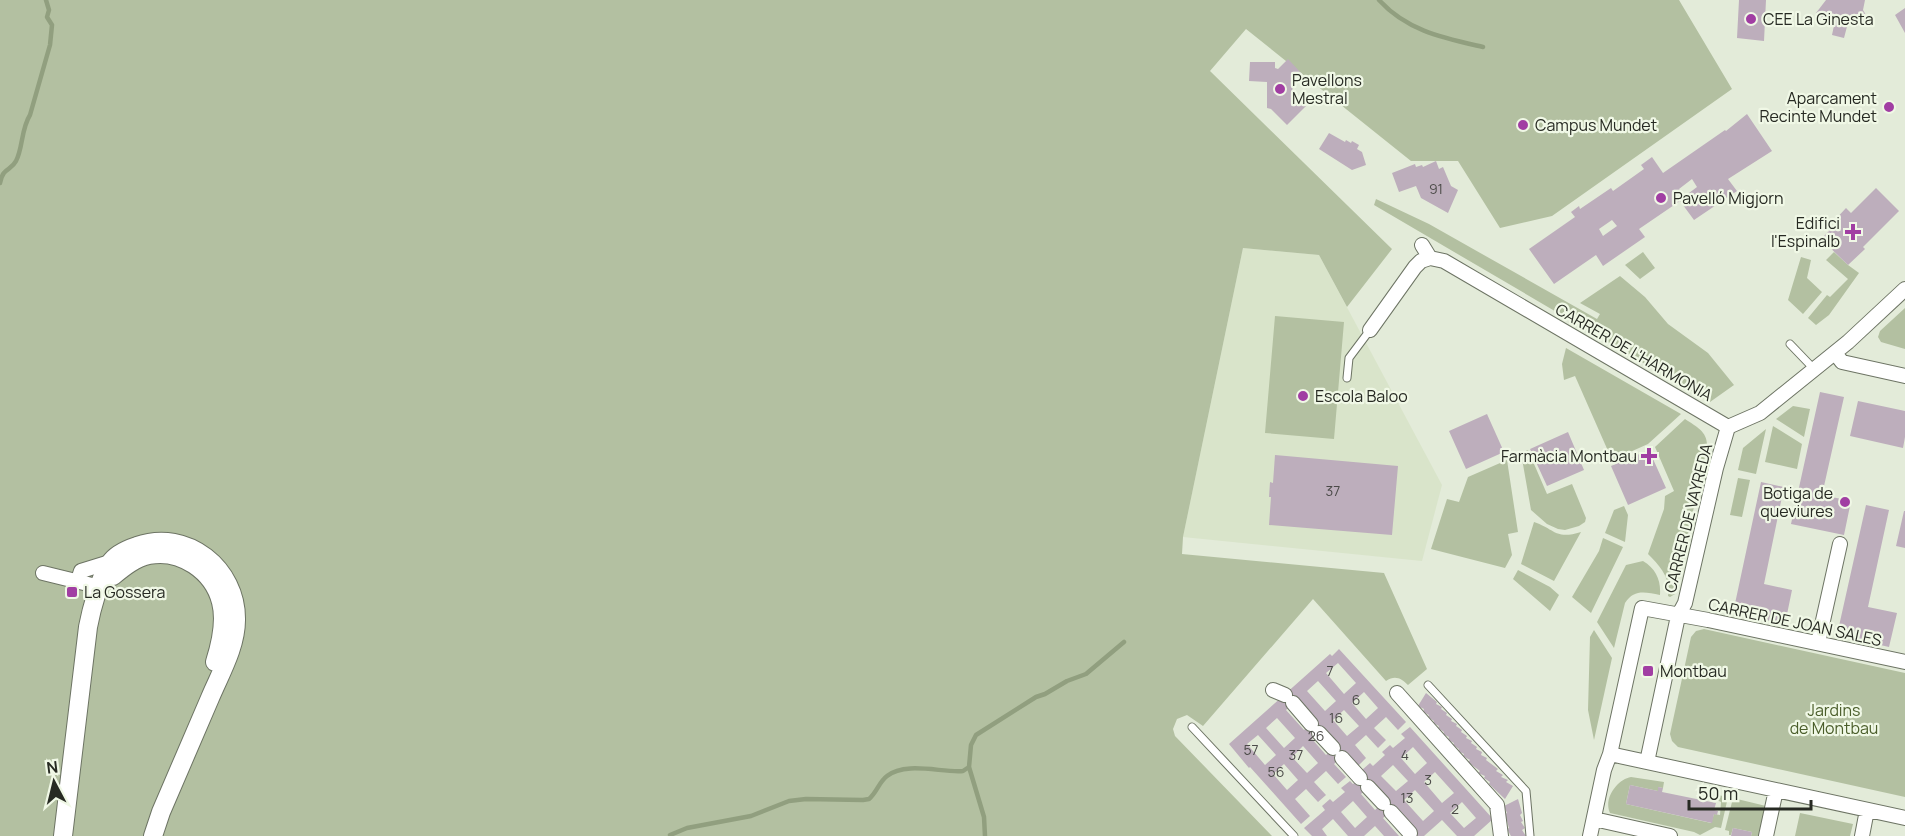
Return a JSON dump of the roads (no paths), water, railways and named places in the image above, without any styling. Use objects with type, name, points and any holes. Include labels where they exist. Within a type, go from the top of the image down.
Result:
[{"type":"main road","points":[[63,836],[88,627],[94,602],[110,562],[129,549],[152,542],[176,543],[207,557],[221,571],[233,595],[236,608],[235,632],[230,651],[161,812],[153,836]]},
{"type":"main road","points":[[100,586],[139,558],[149,555],[170,555],[189,562],[206,574],[222,602],[223,624],[216,659],[142,836]]},
{"type":"street","points":[[1370,330],[1415,267],[1421,261],[1430,258],[1422,245]]},
{"type":"street","name":"CARRER DE L'HARMONIA","points":[[1430,258],[1444,261],[1728,427]]},
{"type":"street","points":[[1728,427],[1760,413],[1835,353],[1905,289]]},
{"type":"street","points":[[1835,353],[1842,362],[1905,376]]},
{"type":"street","name":"CARRER DE VAYREDA","points":[[1647,762],[1678,616],[1685,603],[1716,468],[1728,427]]},
{"type":"street","points":[[1818,644],[1840,544]]},
{"type":"street","points":[[78,580],[81,571],[110,562]]},
{"type":"street","points":[[43,573],[100,586]]},
{"type":"street","name":"CARRER DE VAYREDA","points":[[1590,836],[1642,608],[1678,616]]},
{"type":"street","name":"CARRER DE JOAN SALES","points":[[1678,616],[1708,620],[1905,662]]},
{"type":"street","points":[[1396,693],[1497,805],[1501,836]]},
{"type":"street","points":[[1283,696],[1410,833]]},
{"type":"street","points":[[1610,754],[1905,818]]},
{"type":"street","points":[[1766,836],[1776,790]]},
{"type":"street","points":[[1862,836],[1867,810]]},
{"type":"street","points":[[1594,819],[1670,836]]},
{"type":"lane","points":[[1347,378],[1349,358],[1370,330]]},
{"type":"lane","points":[[1790,344],[1814,369]]},
{"type":"lane","points":[[1428,685],[1526,791],[1530,836]]},
{"type":"lane","points":[[1192,727],[1294,836]]},
{"type":"waterway","points":[[0,183],[3,174],[14,164],[18,156],[50,45],[52,25],[47,17],[49,10],[46,0]]},
{"type":"waterway","points":[[1379,0],[1390,11],[1427,32],[1483,47]]},
{"type":"waterway","points":[[670,835],[687,828],[751,816],[789,801],[869,799],[887,776],[904,769],[963,771],[969,767],[971,745],[976,735],[1036,697],[1086,674],[1124,642]]},
{"type":"waterway","points":[[969,767],[984,817],[985,836]]},
{"type":"place","name":"CEE La Ginesta","points":[[1751,19]]},
{"type":"place","name":"Pavellons Mestral","points":[[1280,89]]},
{"type":"place","name":"Aparcament Recinte Mundet","points":[[1889,107]]},
{"type":"place","name":"Campus Mundet","points":[[1523,125]]},
{"type":"place","name":"Pavelló Migjorn","points":[[1661,198]]},
{"type":"place","name":"Edifici l'Espinalb","points":[[1853,232]]},
{"type":"place","name":"Escola Baloo","points":[[1303,396]]},
{"type":"place","name":"Farmàcia Montbau","points":[[1649,456]]},
{"type":"place","name":"Botiga de queviures","points":[[1845,502]]},
{"type":"place","name":"La Gossera","points":[[72,592]]},
{"type":"place","name":"Montbau","points":[[1648,671]]},
{"type":"park label","name":"Jardins de Montbau","points":[[1834,719]]}]
